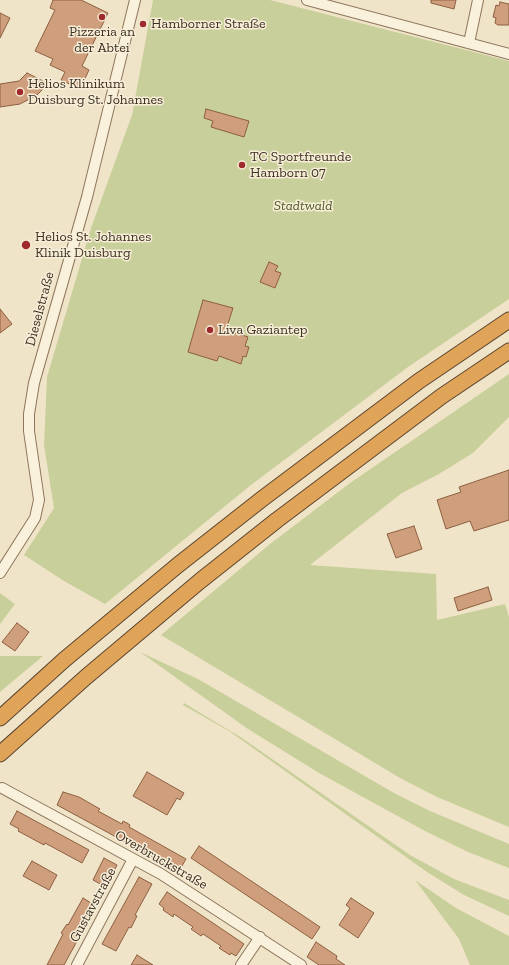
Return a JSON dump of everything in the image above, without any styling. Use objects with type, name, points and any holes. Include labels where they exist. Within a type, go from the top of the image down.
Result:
[{"type":"highway","points":[[0,718],[64,660],[178,565],[262,499],[419,381],[509,320]]},
{"type":"highway","points":[[0,754],[86,677],[200,581],[277,520],[442,396],[509,351]]},
{"type":"street","name":"Dieselstraße","points":[[0,573],[19,546],[35,518],[39,500],[29,432],[29,414],[34,383],[69,255],[87,197],[135,0]]},
{"type":"street","points":[[307,0],[509,54]]},
{"type":"street","points":[[469,43],[478,0]]},
{"type":"street","name":"Overbruckstraße","points":[[2,788],[161,874],[301,965]]},
{"type":"street","name":"Gustavstraße","points":[[77,965],[134,859]]},
{"type":"street","points":[[242,965],[260,937]]},
{"type":"green space","name":"Stadtwald","points":[[153,0],[270,0],[509,61],[509,299],[408,367],[251,485],[105,604],[64,581],[24,555],[54,508],[44,445],[47,377],[91,228],[132,115]]},
{"type":"green space","points":[[509,374],[509,417],[473,453],[439,474],[402,493],[310,565],[436,574],[437,620],[505,604],[509,617],[509,827],[437,797],[400,778],[161,635],[270,544],[350,483]]},
{"type":"green space","points":[[0,593],[15,604],[0,624]]},
{"type":"green space","points":[[140,652],[198,679],[394,793],[430,811],[509,844],[509,868],[468,852],[425,831],[319,773],[248,729]]},
{"type":"green space","points":[[0,656],[43,656],[0,692]]},
{"type":"green space","points":[[184,703],[242,738],[410,855],[454,879],[509,900],[509,916],[464,895],[427,872],[229,731],[183,705]]},
{"type":"green space","points":[[415,880],[456,908],[509,936],[509,965],[470,965],[459,939]]},
{"type":"building","points":[[53,0],[81,0],[108,13],[82,66],[89,70],[80,89],[61,80],[65,72],[50,65],[53,59],[35,51],[55,10],[50,8]]},
{"type":"building","points":[[431,0],[456,0],[454,9],[431,3]]},
{"type":"building","points":[[500,2],[509,4],[509,25],[498,25],[495,23],[496,18],[493,17],[496,5],[499,6]]},
{"type":"building","points":[[0,13],[10,18],[0,38]]},
{"type":"building","name":"Helios Klinikum Duisburg St. Johannes","points":[[27,73],[47,83],[43,89],[37,95],[20,104],[0,107],[0,84],[19,81]]},
{"type":"building","points":[[206,109],[249,121],[244,137],[211,127],[213,121],[204,118]]},
{"type":"building","points":[[269,262],[278,266],[275,271],[281,273],[275,288],[260,282]]},
{"type":"building","name":"Liva Gaziantep","points":[[203,300],[233,308],[226,330],[248,337],[245,346],[249,347],[246,357],[243,356],[241,364],[219,356],[217,361],[188,352]]},
{"type":"building","points":[[0,309],[12,324],[0,333]]},
{"type":"building","points":[[509,470],[509,520],[474,531],[470,521],[446,529],[437,500],[461,492],[459,487]]},
{"type":"building","points":[[414,526],[422,549],[396,558],[387,534]]},
{"type":"building","points":[[488,587],[492,600],[458,611],[454,598]]},
{"type":"building","points":[[17,623],[29,632],[15,651],[2,642]]},
{"type":"building","points":[[147,772],[184,793],[180,800],[177,798],[167,815],[133,796]]},
{"type":"building","points":[[63,792],[79,797],[100,809],[98,811],[122,824],[123,821],[127,823],[130,825],[129,827],[186,859],[179,871],[57,805]]},
{"type":"building","points":[[17,811],[89,850],[82,863],[45,843],[44,845],[18,831],[19,829],[10,824]]},
{"type":"building","points":[[199,846],[320,927],[312,939],[191,858]]},
{"type":"building","points":[[104,858],[117,865],[106,887],[93,880]]},
{"type":"building","points":[[32,861],[57,875],[49,890],[23,876]]},
{"type":"building","points":[[139,877],[152,884],[135,915],[137,916],[131,928],[129,927],[116,951],[102,944]]},
{"type":"building","points":[[167,892],[244,944],[236,956],[231,953],[230,955],[219,948],[221,946],[203,934],[201,936],[191,929],[193,927],[174,914],[173,917],[163,910],[164,908],[159,904]]},
{"type":"building","points":[[83,898],[96,906],[64,965],[47,965],[63,934],[61,933],[67,924],[68,925]]},
{"type":"building","points":[[351,898],[374,913],[358,938],[339,925],[350,908],[346,905]]},
{"type":"building","points":[[316,942],[337,956],[336,959],[345,965],[319,965],[307,957]]},
{"type":"building","points":[[137,955],[153,965],[131,965]]},
{"type":"place","name":"Pizzeria an der Abtei","points":[[102,17]]},
{"type":"place","name":"Hamborner Straße","points":[[143,24]]},
{"type":"place","name":"Helios Klinikum Duisburg St. Johannes","points":[[20,92]]},
{"type":"place","name":"TC Sportfreunde Hamborn 07","points":[[242,165]]},
{"type":"place","name":"Helios St. Johannes Klinik Duisburg","points":[[26,245]]},
{"type":"place","name":"Liva Gaziantep","points":[[210,330]]}]
